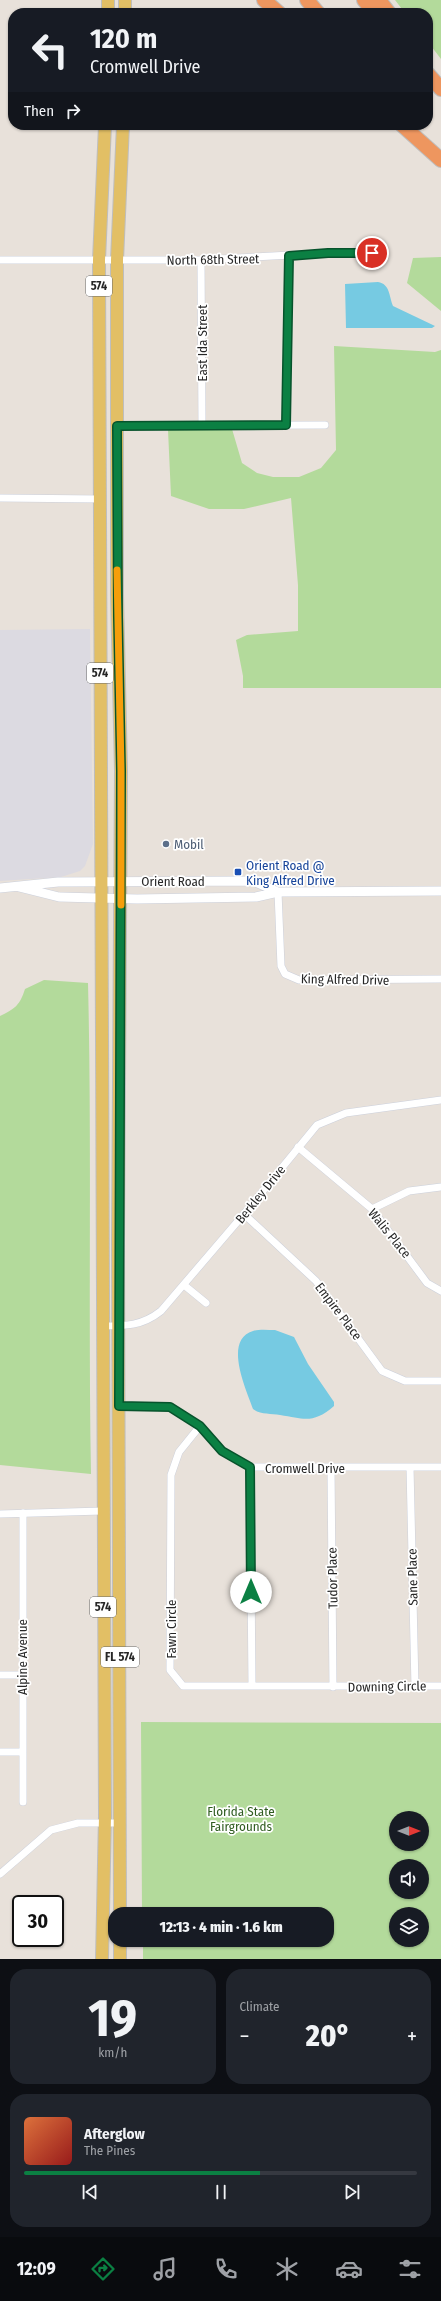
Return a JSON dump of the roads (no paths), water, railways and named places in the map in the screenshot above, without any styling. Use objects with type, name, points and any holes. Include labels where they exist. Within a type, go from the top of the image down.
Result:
[{"type":"highway","points":[[264,0],[273,8]]},
{"type":"highway","points":[[307,0],[314,8]]},
{"type":"highway","points":[[364,0],[371,8]]},
{"type":"highway","points":[[379,0],[385,8]]},
{"type":"highway","points":[[433,80],[441,89]]},
{"type":"highway","points":[[408,130],[441,160]]},
{"type":"highway","points":[[418,130],[441,156]]},
{"type":"main road","name":"574","points":[[105,130],[99,260],[102,882],[102,1511],[105,1819]]},
{"type":"main road","name":"FL 574","points":[[120,1907],[119,1326],[121,882],[116,260],[123,130]]},
{"type":"main road","points":[[117,429],[100,448],[117,468]]},
{"type":"main road","points":[[119,1492],[112,1504],[102,1511],[112,1528],[113,1601],[120,1611]]},
{"type":"main road","points":[[102,1959],[105,1819]]},
{"type":"main road","points":[[120,1947],[120,1959]]},
{"type":"street","name":"North 68th Street","points":[[0,260],[201,260],[328,253],[372,253]]},
{"type":"street","points":[[286,425],[289,256]]},
{"type":"street","name":"East Ida Street","points":[[201,260],[202,426]]},
{"type":"street","points":[[117,429],[202,426],[325,425]]},
{"type":"street","points":[[0,498],[100,499]]},
{"type":"street","name":"Orient Road","points":[[0,888],[58,882],[253,881],[278,892]]},
{"type":"street","name":"Orient Road","points":[[19,887],[59,897],[121,899],[256,897],[278,892],[441,892]]},
{"type":"street","name":"King Alfred Drive","points":[[278,892],[281,966],[285,974],[299,980],[441,979]]},
{"type":"street","name":"Berkley Drive","points":[[102,1326],[119,1326],[147,1322],[161,1311],[244,1214],[298,1146],[317,1125],[346,1113],[441,1100]]},
{"type":"street","name":"Walis Place","points":[[298,1146],[372,1209],[427,1283],[441,1291]]},
{"type":"street","points":[[372,1209],[409,1191],[441,1187]]},
{"type":"street","name":"Empire Place","points":[[244,1214],[316,1281],[382,1371],[405,1381],[441,1381]]},
{"type":"street","points":[[184,1285],[206,1303]]},
{"type":"street","name":"Cromwell Drive","points":[[119,1406],[170,1407],[200,1426],[222,1451],[250,1467],[441,1467]]},
{"type":"street","name":"Fawn Circle","points":[[200,1426],[179,1452],[171,1475],[170,1670],[183,1686],[252,1685],[333,1687]]},
{"type":"street","points":[[250,1467],[252,1685]]},
{"type":"street","name":"Sane Place","points":[[410,1467],[414,1687]]},
{"type":"street","name":"Tudor Place","points":[[331,1468],[333,1687]]},
{"type":"street","points":[[0,1514],[102,1511]]},
{"type":"street","name":"Alpine Avenue","points":[[23,1513],[23,1802]]},
{"type":"street","points":[[0,1675],[22,1675]]},
{"type":"street","name":"Downing Circle","points":[[333,1687],[441,1686]]},
{"type":"street","points":[[0,1752],[23,1752]]},
{"type":"street","points":[[0,1874],[51,1830],[78,1823],[105,1819],[121,1823]]},
{"type":"water","points":[[378,282],[385,285],[387,288],[393,306],[435,326],[432,328],[346,328],[345,284]]},
{"type":"water","points":[[275,1330],[294,1337],[308,1364],[334,1402],[334,1406],[327,1412],[314,1418],[303,1419],[263,1413],[253,1409],[239,1366],[239,1344],[244,1336],[253,1331]]},
{"type":"place","name":"Mobil","points":[[166,844]]},
{"type":"place","name":"Orient Road @ King Alfred Drive","points":[[238,872]]},
{"type":"park label","name":"Florida State Fairgrounds","points":[[241,1818]]}]
